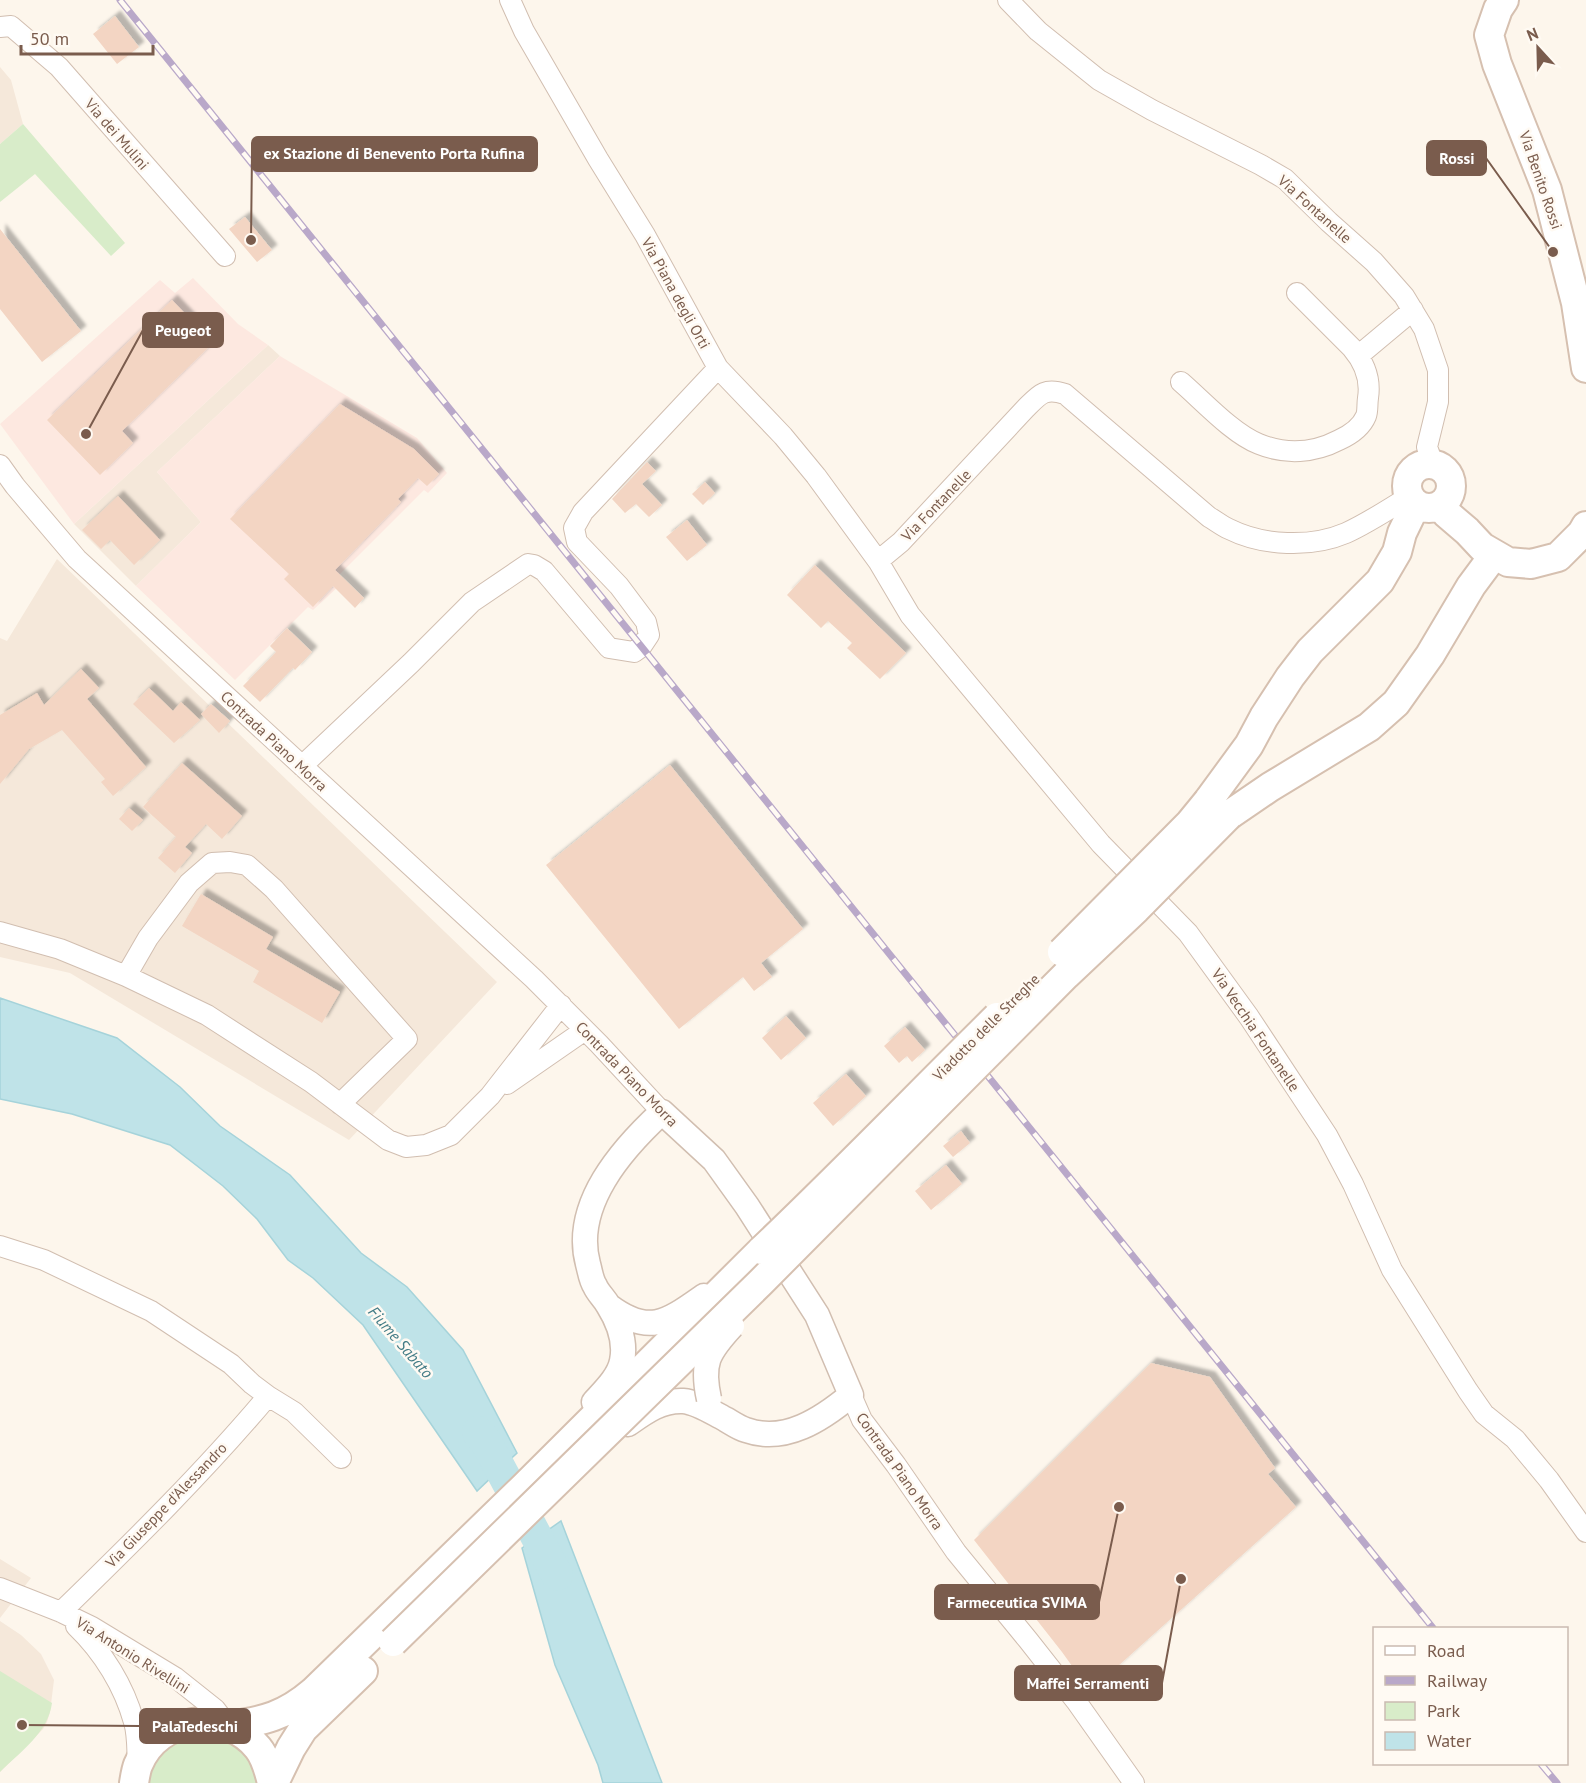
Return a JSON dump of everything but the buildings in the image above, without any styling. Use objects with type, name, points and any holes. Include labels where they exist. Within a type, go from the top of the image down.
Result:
[{"type":"main road","name":"Via Benito Rossi","points":[[1504,0],[1498,9],[1489,35],[1497,64],[1547,190],[1576,303],[1586,368]]},
{"type":"main road","points":[[273,1783],[303,1729],[387,1635],[556,1468],[802,1242],[1066,975],[1136,909],[1219,808],[1263,717],[1290,677],[1310,651],[1380,581],[1397,552],[1402,533],[1423,501],[1447,498],[1451,484],[1446,471],[1440,466],[1426,464],[1413,470],[1407,483],[1423,501],[1446,513],[1482,547],[1508,562],[1531,564],[1558,557],[1586,526]]},
{"type":"main road","points":[[1219,808],[1270,787],[1369,727],[1396,703],[1430,655],[1471,586],[1494,555]]},
{"type":"main road","name":"Viadotto delle Streghe","points":[[556,1468],[762,1250],[1190,823],[1219,808]]},
{"type":"main road","points":[[228,1726],[259,1721],[281,1714],[298,1705],[387,1635]]},
{"type":"main road","points":[[136,1774],[150,1746],[166,1732],[186,1723],[207,1721],[228,1726],[245,1736],[259,1749],[269,1767],[273,1783]]},
{"type":"street","name":"Via Piana degli Orti","points":[[510,0],[524,31],[645,235],[718,368],[783,436],[816,476],[878,561]]},
{"type":"street","name":"Via Fontanelle","points":[[1008,0],[1038,31],[1099,80],[1285,179],[1374,262],[1404,296],[1413,310],[1424,329],[1438,370],[1438,402],[1427,447],[1433,464]]},
{"type":"street","name":"Via dei Mulini","points":[[0,27],[11,26],[59,67],[225,256]]},
{"type":"street","points":[[1181,381],[1242,436],[1260,445],[1284,451],[1306,451],[1324,447],[1353,433],[1366,416],[1370,391],[1367,373],[1358,356],[1297,293]]},
{"type":"street","points":[[1358,356],[1413,310]]},
{"type":"street","points":[[302,766],[472,602],[528,564],[544,571],[609,648],[634,652],[641,647],[649,635],[646,622],[619,586],[577,542],[574,528],[583,512],[718,368]]},
{"type":"street","name":"Via Fontanelle","points":[[878,561],[901,542],[1024,409],[1040,394],[1052,390],[1065,394],[1209,517],[1229,529],[1255,538],[1281,542],[1313,542],[1344,533],[1370,520],[1423,501]]},
{"type":"street","name":"Contrada Piano Morra","points":[[0,465],[77,559],[534,979],[662,1112],[714,1160],[747,1206],[817,1315],[862,1420],[956,1552],[1069,1692],[1134,1783]]},
{"type":"street","name":"Via Vecchia Fontanelle","points":[[878,561],[910,615],[1101,844],[1188,933],[1249,1017],[1327,1136],[1353,1184],[1392,1270],[1468,1391],[1484,1414],[1515,1439],[1549,1480],[1586,1532]]},
{"type":"street","points":[[126,976],[148,938],[189,883],[212,863],[230,862],[247,865],[274,889],[407,1039],[340,1104]]},
{"type":"street","points":[[0,932],[60,949],[126,976],[207,1015],[311,1082],[388,1140],[406,1147],[426,1146],[451,1135],[490,1096],[561,1005]]},
{"type":"street","points":[[490,1096],[585,1030]]},
{"type":"street","points":[[556,1468],[584,1413],[612,1381],[622,1362],[622,1337],[616,1314],[594,1285],[585,1256],[585,1226],[595,1197],[608,1172],[638,1134],[662,1112]]},
{"type":"street","points":[[710,1408],[705,1379],[707,1359],[714,1346],[766,1290],[802,1242]]},
{"type":"street","points":[[0,1246],[44,1260],[151,1311],[231,1364],[252,1384],[294,1412],[341,1458]]},
{"type":"street","points":[[616,1314],[643,1323],[658,1323],[679,1313],[762,1250]]},
{"type":"street","points":[[556,1468],[621,1429],[652,1407],[666,1403],[684,1401],[710,1408],[746,1430],[775,1435],[804,1427],[851,1395]]},
{"type":"street","name":"Via Giuseppe d'Alessandro","points":[[61,1612],[129,1546],[244,1425],[268,1396]]},
{"type":"street","name":"Via Antonio Rivellini","points":[[0,1588],[92,1627],[176,1678],[216,1709],[228,1726]]},
{"type":"street","name":"Via Antonio Rivellini","points":[[61,1612],[84,1633],[105,1659],[123,1691],[135,1724],[136,1774]]},
{"type":"shaded area","points":[[0,67],[11,80],[23,124],[0,144]]},
{"type":"shaded area","points":[[193,278],[238,324],[268,345],[74,524],[0,424],[160,280],[175,293]]},
{"type":"shaded area","points":[[268,345],[280,356],[157,472],[201,522],[136,586],[74,524]]},
{"type":"shaded area","points":[[280,356],[417,438],[447,473],[428,493],[424,490],[333,581],[338,587],[313,610],[308,607],[235,680],[136,586],[201,522],[157,472]]},
{"type":"shaded area","points":[[57,559],[497,982],[349,1140],[70,973],[0,957],[0,638],[7,641]]},
{"type":"shaded area","points":[[0,1559],[31,1578],[0,1618]]},
{"type":"shaded area","points":[[0,1621],[21,1635],[41,1654],[54,1680],[50,1712],[43,1729],[0,1772]]},
{"type":"green space","points":[[23,124],[125,243],[111,256],[35,174],[0,202],[0,144]]},
{"type":"green space","points":[[0,1671],[52,1703],[45,1724],[39,1733],[0,1772]]},
{"type":"green space","points":[[209,1733],[243,1747],[261,1783],[147,1783],[157,1757],[175,1741]]},
{"type":"water","points":[[0,998],[117,1038],[180,1087],[220,1126],[290,1175],[361,1253],[407,1287],[463,1350],[517,1453],[477,1491],[363,1325],[313,1278],[288,1260],[257,1219],[223,1186],[170,1145],[72,1114],[0,1099]]},
{"type":"water","points":[[561,1521],[662,1783],[603,1783],[598,1765],[555,1665],[522,1548]]},
{"type":"waterway","name":"Fiume Sabato","points":[[478,1432],[486,1442],[557,1575]]},
{"type":"railway","points":[[120,0],[1432,1627]]},
{"type":"railway","points":[[1542,1765],[1557,1783]]},
{"type":"place","name":"ex Stazione di Benevento Porta Rufina","points":[[251,240]]},
{"type":"place","name":"Rossi","points":[[1553,252]]},
{"type":"place","name":"Peugeot","points":[[86,434]]},
{"type":"place","name":"Farmeceutica SVIMA","points":[[1119,1507]]},
{"type":"place","name":"Maffei Serramenti","points":[[1181,1579]]},
{"type":"place","name":"PalaTedeschi","points":[[22,1725]]}]
